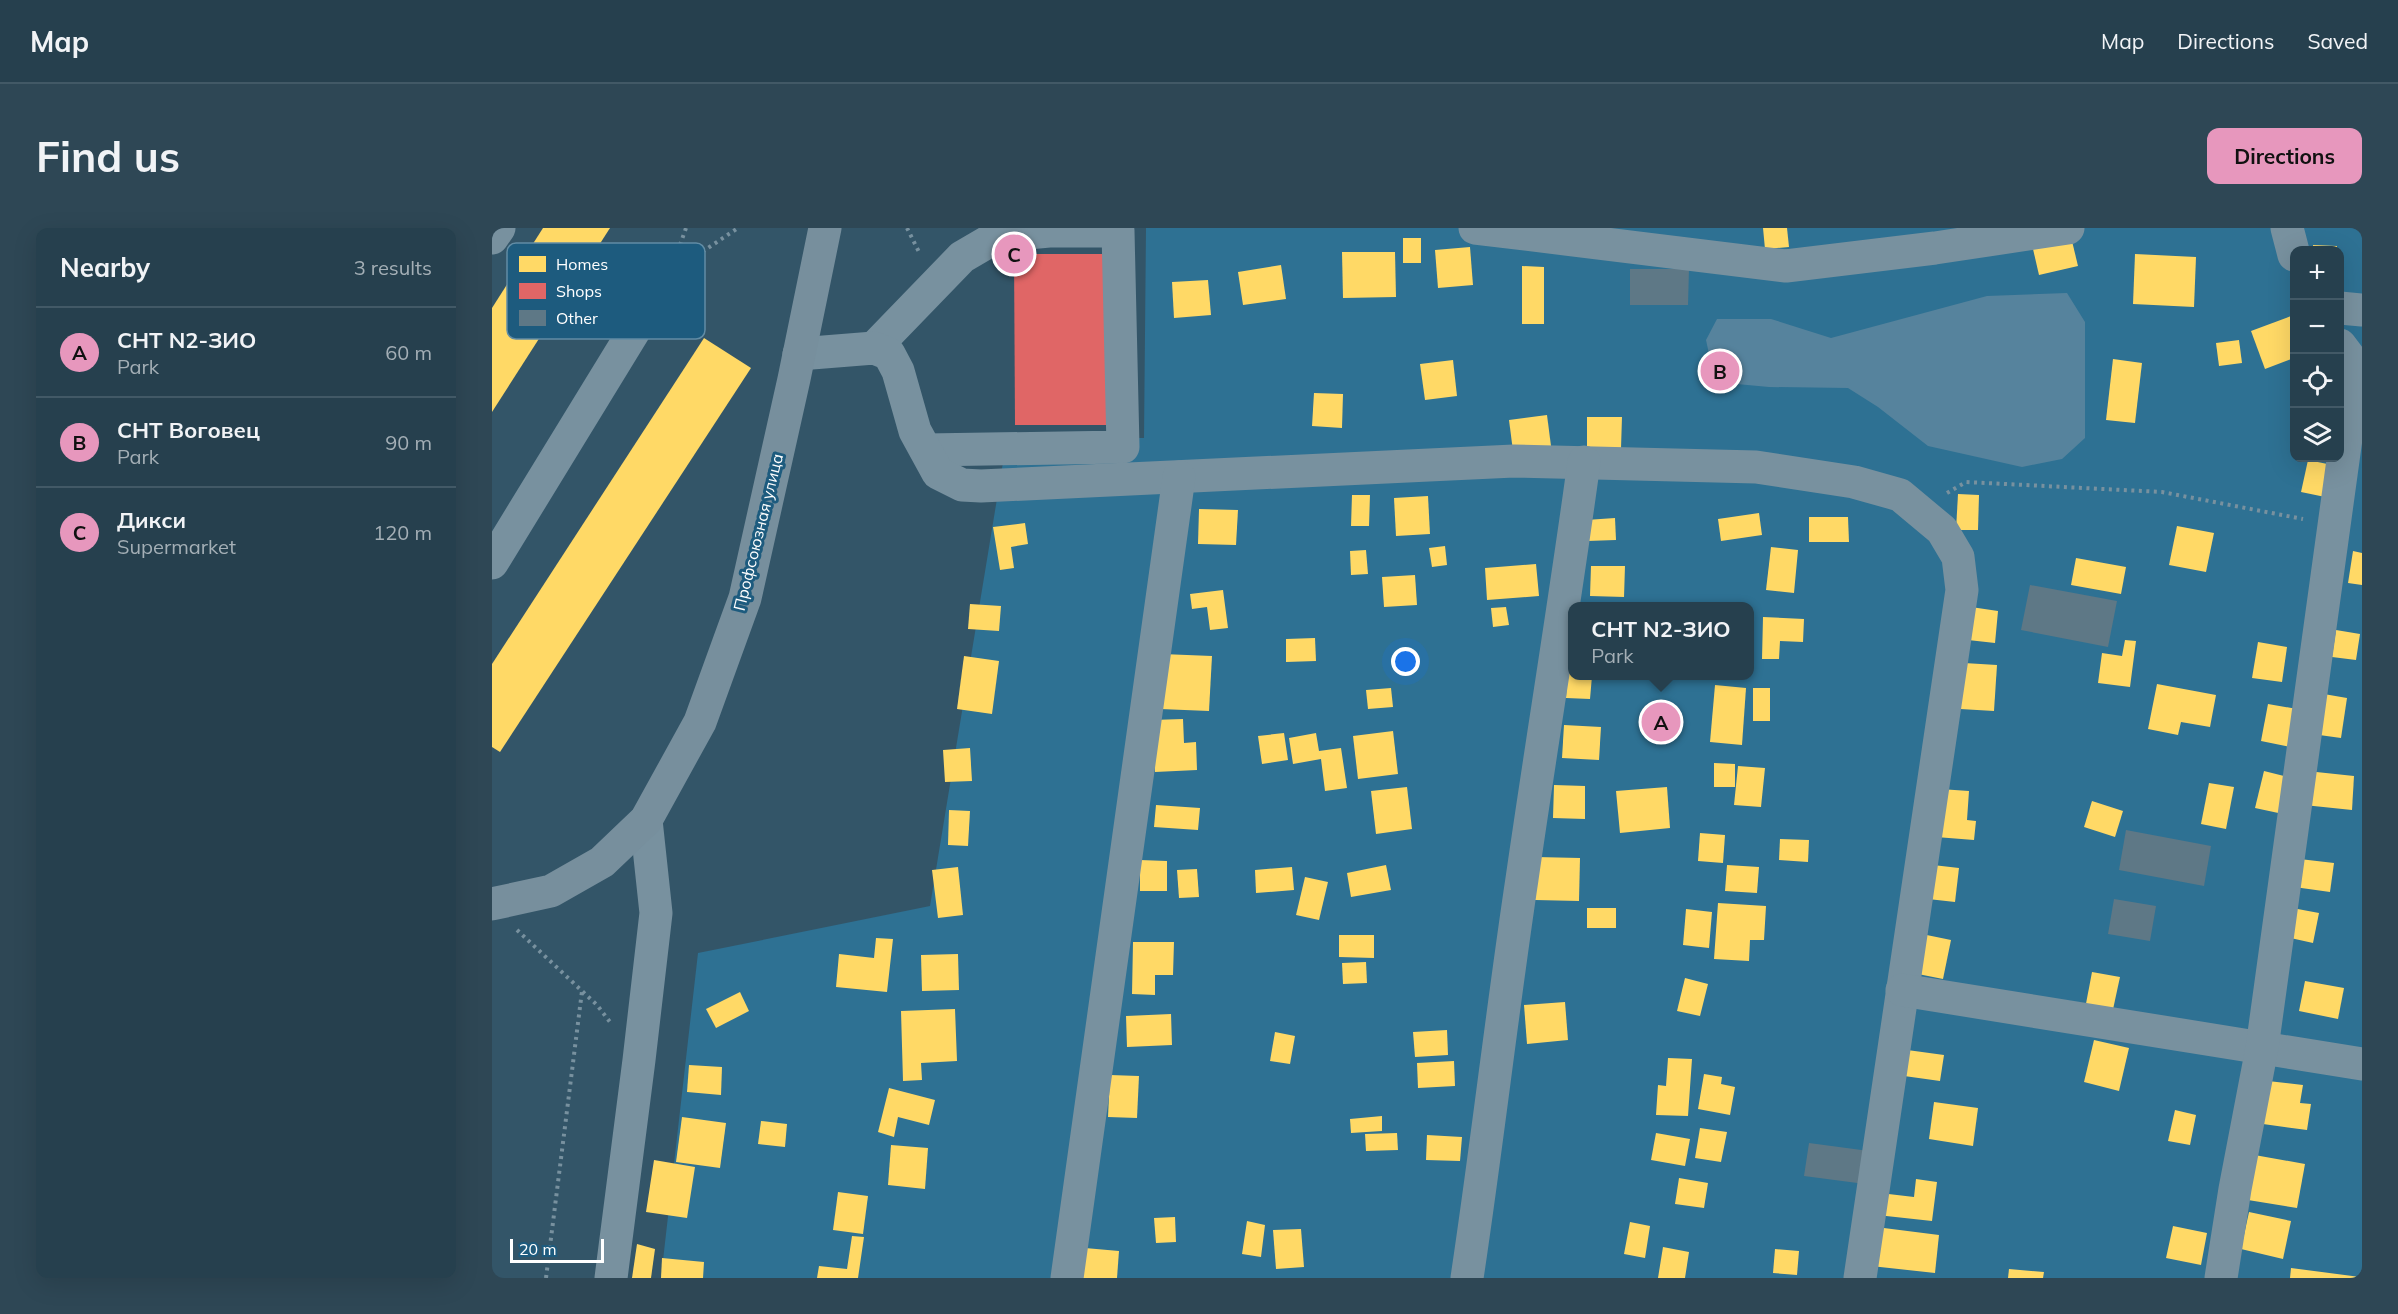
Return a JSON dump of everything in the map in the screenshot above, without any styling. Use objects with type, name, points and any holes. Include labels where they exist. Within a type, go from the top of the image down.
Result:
[{"type":"main road","name":"Профсоюзная улица","points":[[501,914],[551,891],[602,862],[646,820],[700,722],[744,598],[825,228]]},
{"type":"street","points":[[492,238],[499,228]]},
{"type":"street","points":[[1475,228],[1786,266],[1935,248],[2068,228]]},
{"type":"street","points":[[2287,228],[2292,246]]},
{"type":"street","points":[[874,348],[962,257],[998,236],[1049,231],[1118,231],[1123,447],[926,450]]},
{"type":"street","points":[[2344,308],[2362,310]]},
{"type":"street","points":[[492,563],[629,339]]},
{"type":"street","points":[[799,354],[874,348],[889,354],[898,371],[915,431],[938,473],[962,485],[981,486],[1514,461],[1756,467],[1854,482],[1900,495],[1942,530],[1958,557],[1962,590],[1860,1278]]},
{"type":"street","points":[[2221,1278],[2235,1189],[2262,1048],[2335,525],[2356,366],[2344,350]]},
{"type":"street","points":[[1467,1278],[1487,1148],[1522,881],[1584,462]]},
{"type":"street","points":[[1067,1278],[1179,477]]},
{"type":"street","points":[[611,1278],[656,913],[646,820]]},
{"type":"street","points":[[1902,990],[2362,1064]]},
{"type":"path","points":[[705,250],[738,228]]},
{"type":"path","points":[[1918,510],[1966,482],[2162,492],[2335,525]]},
{"type":"path","points":[[501,914],[597,1005],[639,1060]]},
{"type":"path","points":[[546,1278],[582,992]]},
{"type":"shaded area","points":[[1146,228],[2362,228],[2362,1278],[661,1278],[698,953],[930,906],[1006,444],[1057,437],[1144,438]]},
{"type":"shaded area","points":[[2067,293],[2085,322],[2085,438],[2062,459],[2022,467],[1928,446],[1878,407],[1848,388],[1769,387],[1715,382],[1706,340],[1717,319],[1771,319],[1831,338],[1987,296]]},
{"type":"building: Homes","points":[[543,228],[610,228],[600,243],[533,243]]},
{"type":"building: Homes","points":[[1763,228],[1787,228],[1789,247],[1765,249]]},
{"type":"building: Homes","points":[[1403,238],[1421,238],[1421,263],[1403,263]]},
{"type":"building: Homes","points":[[2072,241],[2078,266],[2039,275],[2033,249]]},
{"type":"building: Homes","points":[[1470,247],[1473,285],[1438,288],[1435,250]]},
{"type":"building: Homes","points":[[1342,252],[1395,252],[1396,297],[1343,298]]},
{"type":"building: Homes","points":[[2135,254],[2196,257],[2194,307],[2133,304]]},
{"type":"building: Homes","points":[[1281,265],[1286,299],[1243,305],[1238,272]]},
{"type":"building: Homes","points":[[1522,266],[1544,267],[1544,324],[1522,324]]},
{"type":"building: Homes","points":[[1208,280],[1211,315],[1174,318],[1172,282]]},
{"type":"building: Homes","points":[[507,284],[507,339],[539,339],[492,412],[492,308]]},
{"type":"building: Homes","points":[[2290,316],[2290,360],[2265,369],[2251,331]]},
{"type":"building: Homes","points":[[703,339],[751,368],[500,752],[492,747],[492,664]]},
{"type":"building: Homes","points":[[2239,340],[2242,363],[2219,366],[2216,343]]},
{"type":"building: Homes","points":[[2113,359],[2142,363],[2135,423],[2106,420]]},
{"type":"building: Homes","points":[[1453,360],[1457,396],[1425,400],[1420,364]]},
{"type":"building: Homes","points":[[1314,393],[1343,394],[1342,428],[1312,426]]},
{"type":"building: Homes","points":[[1547,415],[1551,446],[1513,451],[1509,420]]},
{"type":"building: Homes","points":[[1587,417],[1622,417],[1621,448],[1587,448]]},
{"type":"building: Homes","points":[[2308,462],[2337,466],[2330,498],[2301,492]]},
{"type":"building: Homes","points":[[1958,494],[1979,495],[1978,530],[1956,530]]},
{"type":"building: Homes","points":[[1352,495],[1370,495],[1369,526],[1351,526]]},
{"type":"building: Homes","points":[[1428,496],[1430,534],[1396,536],[1394,498]]},
{"type":"building: Homes","points":[[1199,509],[1238,510],[1236,545],[1198,544]]},
{"type":"building: Homes","points":[[1759,513],[1762,535],[1721,541],[1718,519]]},
{"type":"building: Homes","points":[[1809,517],[1848,517],[1849,542],[1809,542]]},
{"type":"building: Homes","points":[[1615,518],[1616,540],[1587,541],[1586,520]]},
{"type":"building: Homes","points":[[1025,523],[1028,544],[1011,547],[1014,568],[1000,570],[993,527]]},
{"type":"building: Homes","points":[[2177,526],[2214,533],[2206,572],[2169,565]]},
{"type":"building: Homes","points":[[1445,546],[1447,565],[1432,567],[1429,548]]},
{"type":"building: Homes","points":[[1771,547],[1798,550],[1794,593],[1766,590]]},
{"type":"building: Homes","points":[[1366,550],[1368,574],[1351,575],[1350,551]]},
{"type":"building: Homes","points":[[2353,551],[2362,553],[2362,585],[2348,583]]},
{"type":"building: Homes","points":[[2076,558],[2126,567],[2121,594],[2071,585]]},
{"type":"building: Homes","points":[[1536,564],[1539,596],[1487,600],[1485,568]]},
{"type":"building: Homes","points":[[1591,566],[1625,566],[1624,597],[1590,596]]},
{"type":"building: Homes","points":[[1415,575],[1417,605],[1384,607],[1382,577]]},
{"type":"building: Homes","points":[[1223,590],[1228,628],[1210,630],[1207,607],[1192,609],[1190,594]]},
{"type":"building: Homes","points":[[970,604],[1001,606],[999,631],[968,629]]},
{"type":"building: Homes","points":[[1506,607],[1509,625],[1493,627],[1491,608]]},
{"type":"building: Homes","points":[[1971,607],[1998,611],[1995,643],[1968,640]]},
{"type":"building: Homes","points":[[1763,617],[1804,619],[1803,642],[1780,641],[1779,659],[1762,659]]},
{"type":"building: Homes","points":[[2336,630],[2360,634],[2356,660],[2332,657]]},
{"type":"building: Homes","points":[[1315,638],[1316,661],[1286,662],[1286,639]]},
{"type":"building: Homes","points":[[2125,640],[2136,641],[2130,687],[2098,683],[2102,653],[2122,656]]},
{"type":"building: Homes","points":[[2258,642],[2287,647],[2282,682],[2252,678]]},
{"type":"building: Homes","points":[[1162,654],[1212,656],[1209,711],[1160,709]]},
{"type":"building: Homes","points":[[964,656],[999,661],[992,714],[957,709]]},
{"type":"building: Homes","points":[[1568,662],[1568,680],[1592,680],[1590,699],[1566,698]]},
{"type":"building: Homes","points":[[1964,663],[1997,665],[1994,711],[1960,709]]},
{"type":"building: Homes","points":[[2157,684],[2216,695],[2210,727],[2181,722],[2178,735],[2148,729]]},
{"type":"building: Homes","points":[[1715,685],[1746,688],[1742,745],[1710,742]]},
{"type":"building: Homes","points":[[1391,688],[1393,707],[1368,709],[1366,690]]},
{"type":"building: Homes","points":[[1753,688],[1770,688],[1770,721],[1753,721]]},
{"type":"building: Homes","points":[[2318,693],[2347,698],[2341,738],[2312,734]]},
{"type":"building: Homes","points":[[2268,704],[2297,709],[2291,747],[2261,741]]},
{"type":"building: Homes","points":[[1183,719],[1184,743],[1196,742],[1197,770],[1155,772],[1152,720]]},
{"type":"building: Homes","points":[[1564,725],[1601,727],[1599,760],[1562,758]]},
{"type":"building: Homes","points":[[1393,731],[1398,774],[1358,779],[1353,736]]},
{"type":"building: Homes","points":[[1284,733],[1288,760],[1262,764],[1258,736]]},
{"type":"building: Homes","points":[[1316,733],[1319,751],[1341,748],[1347,788],[1325,791],[1321,759],[1293,764],[1289,738]]},
{"type":"building: Homes","points":[[970,748],[972,781],[945,782],[943,750]]},
{"type":"building: Homes","points":[[1714,763],[1735,764],[1735,787],[1714,787]]},
{"type":"building: Homes","points":[[1738,766],[1765,768],[1761,807],[1734,805]]},
{"type":"building: Homes","points":[[2264,771],[2292,778],[2283,814],[2255,808]]},
{"type":"building: Homes","points":[[2307,771],[2354,776],[2352,810],[2304,805]]},
{"type":"building: Homes","points":[[2209,783],[2234,787],[2226,829],[2201,824]]},
{"type":"building: Homes","points":[[1554,785],[1585,786],[1585,819],[1553,818]]},
{"type":"building: Homes","points":[[1407,787],[1412,829],[1376,834],[1371,791]]},
{"type":"building: Homes","points":[[1667,787],[1670,828],[1620,833],[1616,791]]},
{"type":"building: Homes","points":[[1940,789],[1969,791],[1967,820],[1976,821],[1974,840],[1936,837]]},
{"type":"building: Homes","points":[[2092,801],[2123,811],[2115,837],[2084,827]]},
{"type":"building: Homes","points":[[1156,805],[1200,808],[1198,830],[1154,827]]},
{"type":"building: Homes","points":[[949,810],[970,811],[968,846],[948,845]]},
{"type":"building: Homes","points":[[1700,833],[1725,835],[1723,863],[1698,861]]},
{"type":"building: Homes","points":[[1780,839],[1809,840],[1808,862],[1779,860]]},
{"type":"building: Homes","points":[[1536,857],[1580,858],[1579,901],[1535,900]]},
{"type":"building: Homes","points":[[2291,858],[2334,863],[2330,892],[2287,886]]},
{"type":"building: Homes","points":[[1140,860],[1167,861],[1167,891],[1140,891]]},
{"type":"building: Homes","points":[[1386,865],[1391,890],[1351,897],[1347,873]]},
{"type":"building: Homes","points":[[1727,865],[1759,867],[1757,893],[1725,891]]},
{"type":"building: Homes","points":[[1933,865],[1959,868],[1955,902],[1928,899]]},
{"type":"building: Homes","points":[[958,867],[963,915],[938,918],[932,870]]},
{"type":"building: Homes","points":[[1292,867],[1294,890],[1256,893],[1255,870]]},
{"type":"building: Homes","points":[[1197,869],[1199,897],[1179,898],[1177,870]]},
{"type":"building: Homes","points":[[1305,877],[1328,882],[1319,920],[1296,915]]},
{"type":"building: Homes","points":[[1718,903],[1766,906],[1764,940],[1750,940],[1749,961],[1714,959]]},
{"type":"building: Homes","points":[[2287,907],[2319,913],[2313,943],[2282,936]]},
{"type":"building: Homes","points":[[1587,908],[1616,908],[1616,928],[1587,928]]},
{"type":"building: Homes","points":[[1686,909],[1712,912],[1709,948],[1683,945]]},
{"type":"building: Homes","points":[[1917,933],[1951,940],[1943,979],[1908,972]]},
{"type":"building: Homes","points":[[1339,935],[1374,935],[1374,958],[1339,957]]},
{"type":"building: Homes","points":[[876,938],[893,939],[887,992],[836,987],[839,954],[874,958]]},
{"type":"building: Homes","points":[[1133,942],[1174,942],[1173,975],[1155,975],[1155,995],[1132,994]]},
{"type":"building: Homes","points":[[958,954],[959,990],[922,991],[921,955]]},
{"type":"building: Homes","points":[[1366,962],[1367,983],[1343,984],[1342,963]]},
{"type":"building: Homes","points":[[2092,972],[2120,977],[2112,1014],[2085,1009]]},
{"type":"building: Homes","points":[[1685,978],[1708,984],[1700,1016],[1677,1011]]},
{"type":"building: Homes","points":[[2305,981],[2344,988],[2338,1019],[2299,1011]]},
{"type":"building: Homes","points":[[740,992],[749,1011],[716,1028],[706,1009]]},
{"type":"building: Homes","points":[[1565,1002],[1568,1040],[1527,1044],[1524,1005]]},
{"type":"building: Homes","points":[[955,1009],[957,1061],[921,1063],[922,1080],[903,1081],[901,1011]]},
{"type":"building: Homes","points":[[1171,1014],[1172,1045],[1127,1047],[1126,1016]]},
{"type":"building: Homes","points":[[1447,1030],[1448,1055],[1415,1057],[1413,1032]]},
{"type":"building: Homes","points":[[1275,1032],[1295,1036],[1290,1064],[1270,1061]]},
{"type":"building: Homes","points":[[2094,1040],[2129,1048],[2119,1091],[2084,1082]]},
{"type":"building: Homes","points":[[1900,1049],[1944,1055],[1940,1081],[1897,1075]]},
{"type":"building: Homes","points":[[1668,1058],[1692,1059],[1688,1116],[1656,1115],[1658,1085],[1666,1086]]},
{"type":"building: Homes","points":[[1454,1061],[1455,1086],[1418,1088],[1417,1063]]},
{"type":"building: Homes","points":[[689,1065],[722,1067],[721,1095],[687,1092]]},
{"type":"building: Homes","points":[[1704,1074],[1722,1077],[1721,1084],[1735,1087],[1730,1115],[1698,1109]]},
{"type":"building: Homes","points":[[1110,1075],[1139,1076],[1137,1118],[1108,1117]]},
{"type":"building: Homes","points":[[2268,1081],[2303,1085],[2300,1103],[2311,1104],[2307,1130],[2263,1124]]},
{"type":"building: Homes","points":[[889,1088],[935,1100],[929,1125],[898,1117],[894,1137],[878,1132]]},
{"type":"building: Homes","points":[[1934,1102],[1978,1108],[1973,1146],[1929,1139]]},
{"type":"building: Homes","points":[[2175,1110],[2196,1115],[2190,1145],[2168,1141]]},
{"type":"building: Homes","points":[[1382,1116],[1382,1131],[1351,1133],[1350,1119]]},
{"type":"building: Homes","points":[[682,1117],[726,1123],[720,1168],[676,1162]]},
{"type":"building: Homes","points":[[761,1121],[787,1124],[785,1147],[758,1144]]},
{"type":"building: Homes","points":[[1700,1128],[1727,1132],[1721,1162],[1695,1158]]},
{"type":"building: Homes","points":[[1397,1133],[1398,1150],[1366,1151],[1365,1134]]},
{"type":"building: Homes","points":[[1656,1133],[1690,1139],[1685,1166],[1651,1160]]},
{"type":"building: Homes","points":[[1427,1135],[1462,1137],[1460,1161],[1426,1160]]},
{"type":"building: Homes","points":[[891,1145],[928,1148],[925,1189],[888,1185]]},
{"type":"building: Homes","points":[[2249,1154],[2305,1164],[2297,1208],[2248,1200]]},
{"type":"building: Homes","points":[[654,1160],[695,1167],[687,1218],[646,1212]]},
{"type":"building: Homes","points":[[1679,1178],[1708,1183],[1704,1208],[1675,1204]]},
{"type":"building: Homes","points":[[1916,1179],[1937,1182],[1932,1221],[1877,1215],[1880,1193],[1914,1197]]},
{"type":"building: Homes","points":[[838,1192],[868,1196],[863,1234],[833,1230]]},
{"type":"building: Homes","points":[[2249,1212],[2291,1221],[2283,1259],[2241,1249]]},
{"type":"building: Homes","points":[[1175,1217],[1176,1242],[1156,1243],[1154,1218]]},
{"type":"building: Homes","points":[[1247,1221],[1265,1225],[1261,1257],[1242,1254]]},
{"type":"building: Homes","points":[[1630,1222],[1650,1226],[1645,1258],[1624,1254]]},
{"type":"building: Homes","points":[[2173,1226],[2207,1233],[2201,1265],[2166,1258]]},
{"type":"building: Homes","points":[[1876,1227],[1939,1235],[1935,1273],[1871,1266]]},
{"type":"building: Homes","points":[[1301,1229],[1304,1267],[1276,1269],[1273,1230]]},
{"type":"building: Homes","points":[[852,1236],[864,1237],[858,1278],[817,1278],[819,1266],[847,1269]]},
{"type":"building: Homes","points":[[637,1244],[655,1249],[651,1278],[632,1278]]},
{"type":"building: Homes","points":[[1663,1247],[1689,1252],[1685,1278],[1658,1278]]},
{"type":"building: Homes","points":[[1085,1248],[1119,1251],[1117,1278],[1083,1278]]},
{"type":"building: Homes","points":[[1775,1249],[1799,1251],[1797,1275],[1773,1273]]},
{"type":"building: Homes","points":[[662,1258],[704,1262],[703,1278],[661,1278]]},
{"type":"building: Homes","points":[[2291,1268],[2360,1277],[2360,1278],[2290,1278]]},
{"type":"building: Homes","points":[[2009,1269],[2044,1272],[2043,1278],[2008,1278]]},
{"type":"building: Shops","points":[[1014,254],[1109,254],[1110,425],[1015,425]]},
{"type":"building: Other","points":[[1630,269],[1689,269],[1688,305],[1630,305]]},
{"type":"building: Other","points":[[2030,585],[2117,601],[2108,647],[2021,630]]},
{"type":"building: Other","points":[[2126,830],[2211,846],[2204,886],[2119,870]]},
{"type":"building: Other","points":[[2114,899],[2156,906],[2150,941],[2108,934]]},
{"type":"building: Other","points":[[1809,1143],[1869,1151],[1865,1184],[1804,1176]]},
{"type":"place","name":"Дикси","points":[[1014,254]]},
{"type":"place","name":"СНТ Воговец","points":[[1720,371]]},
{"type":"place","name":"СНТ N2-ЗИО","points":[[1661,722]]}]
